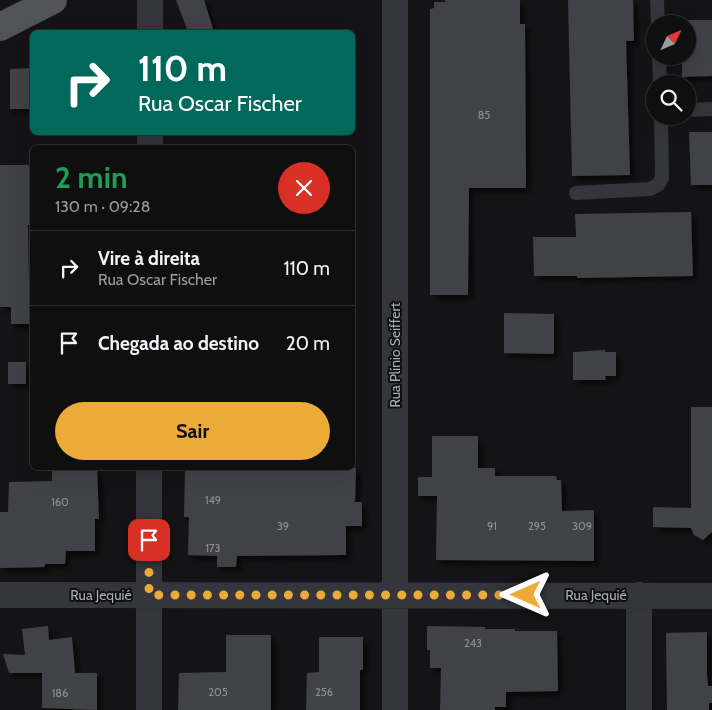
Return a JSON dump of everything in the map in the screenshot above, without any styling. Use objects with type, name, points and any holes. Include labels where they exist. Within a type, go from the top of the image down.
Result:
[{"type":"main road","points":[[0,27],[53,0]]},
{"type":"street","points":[[150,0],[150,30]]},
{"type":"street","name":"Rua Plínio Seiffert","points":[[395,710],[396,0]]},
{"type":"street","points":[[148,710],[149,470]]},
{"type":"street","name":"Rua Jequié","points":[[0,595],[712,596]]},
{"type":"street","points":[[639,596],[639,710]]},
{"type":"lane","points":[[657,0],[658,15]]},
{"type":"lane","points":[[696,110],[712,109]]},
{"type":"lane","points":[[576,193],[650,189],[658,185],[662,178],[661,125]]},
{"type":"building","points":[[176,0],[204,0],[213,30],[187,30]]},
{"type":"building","points":[[445,0],[520,0],[520,24],[525,24],[526,188],[469,188],[468,295],[430,295],[430,9],[434,8],[434,2],[445,2]]},
{"type":"building","points":[[568,0],[633,0],[634,41],[626,41],[630,175],[572,176]]},
{"type":"building","points":[[696,20],[712,20],[712,76],[682,75],[682,65],[696,65]]},
{"type":"building","points":[[30,68],[30,109],[10,109],[10,69]]},
{"type":"building","points":[[689,132],[712,132],[712,185],[691,185]]},
{"type":"building","points":[[0,165],[30,165],[30,225],[28,225],[30,324],[11,324],[11,307],[0,307]]},
{"type":"building","points":[[691,212],[693,276],[577,278],[577,276],[534,276],[533,237],[576,237],[575,214]]},
{"type":"building","points":[[504,313],[554,314],[554,354],[504,353]]},
{"type":"building","points":[[605,350],[605,352],[616,352],[616,376],[605,376],[606,380],[573,380],[573,352]]},
{"type":"building","points":[[8,362],[26,362],[26,384],[8,384]]},
{"type":"building","points":[[691,407],[712,407],[712,532],[703,540],[694,535],[691,528],[653,527],[653,507],[691,508]]},
{"type":"building","points":[[432,436],[478,436],[478,468],[495,468],[495,476],[556,476],[557,480],[561,480],[562,511],[594,510],[594,561],[436,560],[437,496],[418,496],[418,477],[432,477]]},
{"type":"building","points":[[356,468],[355,502],[362,502],[362,526],[346,526],[346,555],[237,556],[236,567],[217,567],[217,556],[188,555],[189,517],[184,517],[185,470],[355,470]]},
{"type":"building","points":[[52,470],[97,470],[99,519],[95,519],[95,551],[66,551],[65,564],[45,564],[45,567],[0,568],[0,512],[8,512],[9,482],[52,481]]},
{"type":"building","points":[[48,626],[49,640],[72,637],[75,673],[97,673],[97,710],[42,708],[42,673],[9,673],[3,654],[25,655],[22,629]]},
{"type":"building","points":[[427,626],[485,627],[485,629],[515,629],[515,631],[557,631],[558,691],[506,692],[506,707],[495,707],[495,710],[440,710],[441,668],[430,668],[430,650],[427,650]]},
{"type":"building","points":[[707,632],[708,686],[712,686],[712,703],[709,703],[709,710],[667,710],[666,633]]},
{"type":"building","points":[[226,635],[271,635],[271,710],[178,710],[179,673],[226,672]]},
{"type":"building","points":[[319,637],[363,637],[363,670],[360,670],[360,710],[306,710],[307,673],[319,672]]},
{"type":"route","points":[[149,540],[149,595],[526,595]]}]
